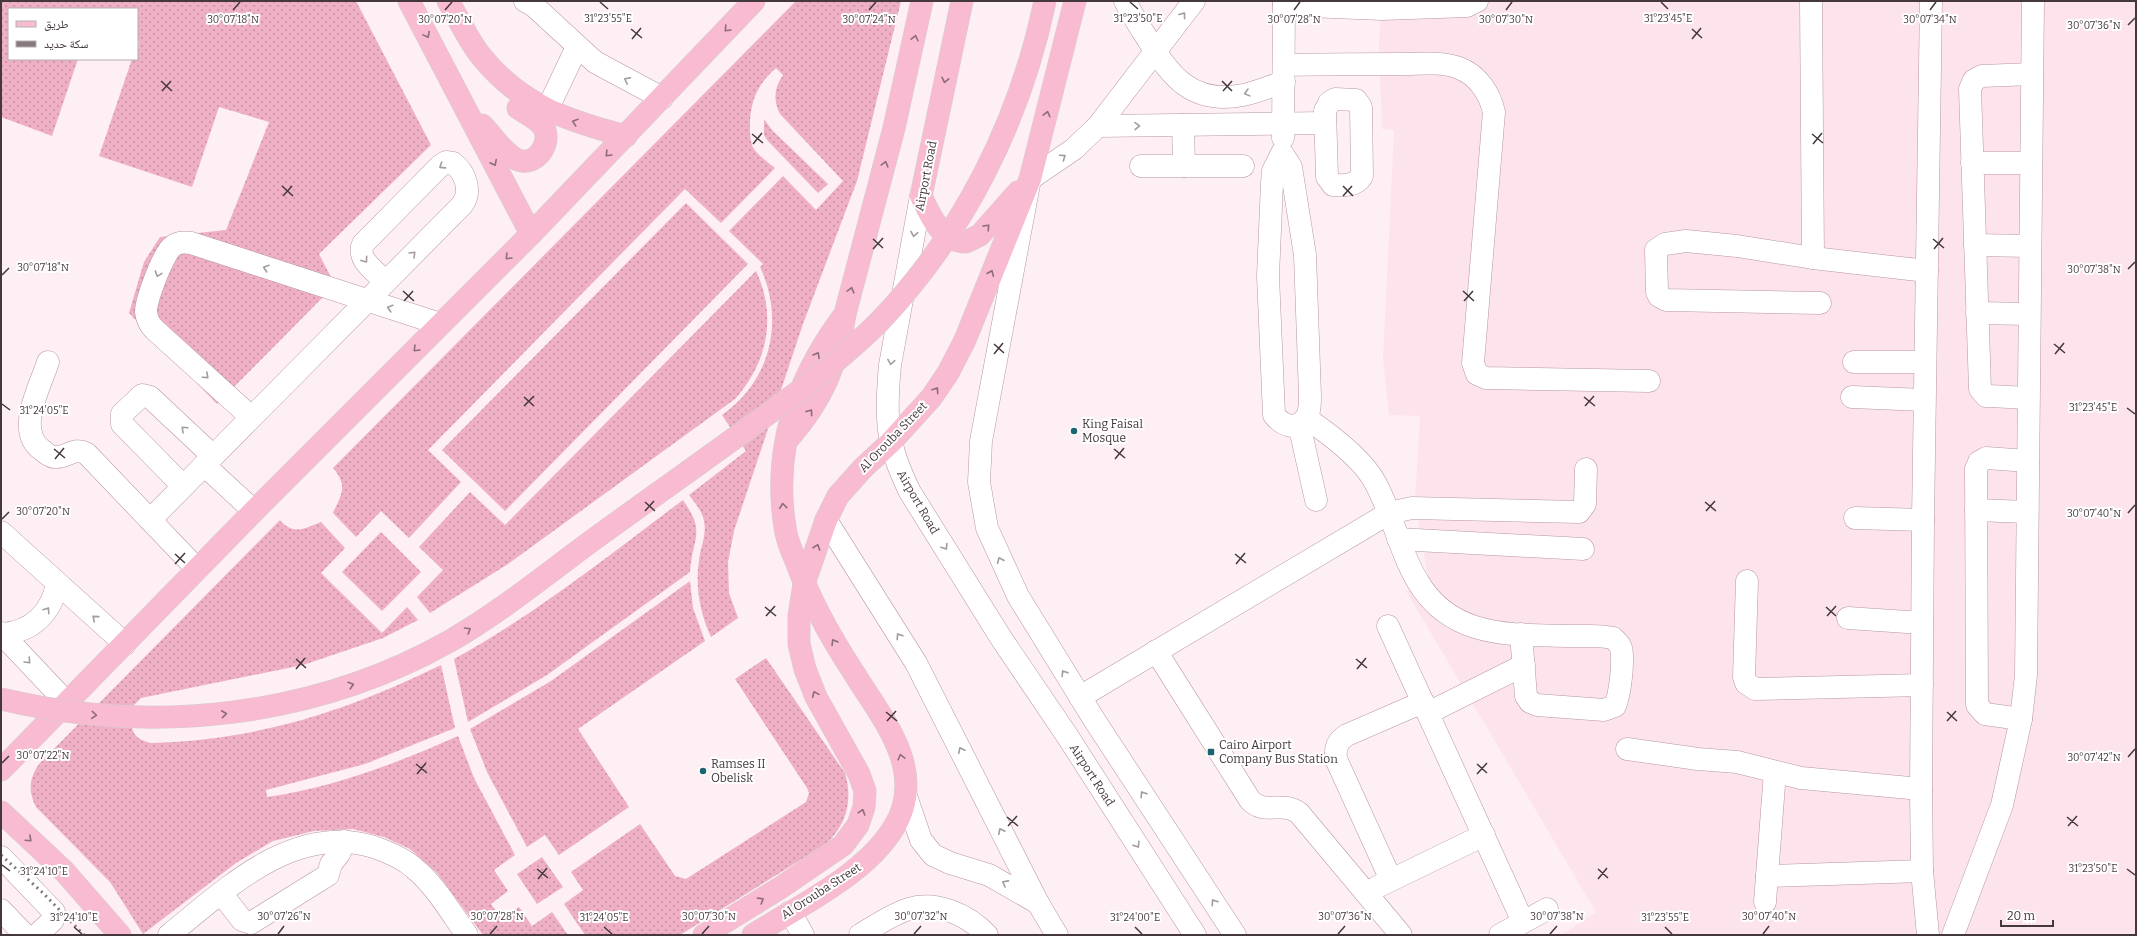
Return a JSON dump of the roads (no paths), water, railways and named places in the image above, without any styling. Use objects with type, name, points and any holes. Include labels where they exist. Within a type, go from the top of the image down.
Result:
[{"type":"main road","points":[[409,1],[531,234]]},
{"type":"main road","points":[[448,1],[481,56],[499,94],[542,124],[546,133],[543,148],[539,155],[531,160],[523,162],[514,158],[464,105]]},
{"type":"main road","points":[[1,770],[254,511],[531,234],[754,1]]},
{"type":"main road","points":[[804,584],[786,535],[781,479],[790,420],[806,376],[830,334],[844,314],[894,128],[922,1]]},
{"type":"main road","name":"Airport Road","points":[[921,196],[962,1]]},
{"type":"main road","points":[[1,699],[59,711],[126,718],[193,717],[260,709],[293,702],[357,683],[419,657],[478,624],[802,390],[879,322],[913,283],[944,242],[971,199],[995,153],[1015,106],[1031,57],[1045,1]]},
{"type":"main road","points":[[921,196],[933,219],[945,234],[953,240],[966,242],[972,241],[983,232],[1030,179],[1075,1]]},
{"type":"main road","points":[[481,56],[507,83],[547,110],[573,122],[626,136]]},
{"type":"main road","name":"Al Orouba Street","points":[[704,935],[780,888],[843,845],[858,825],[864,807],[865,791],[859,774],[816,697],[804,669],[799,644],[799,616],[804,584],[831,507],[844,487],[890,443],[931,398],[951,366],[965,340],[1030,179]]},
{"type":"main road","name":"Al Orouba Street","points":[[753,935],[845,878],[866,861],[887,838],[899,818],[906,796],[905,775],[901,753],[891,730],[830,634],[804,584]]},
{"type":"main road","points":[[1,812],[64,871],[120,935]]},
{"type":"street","points":[[525,1],[534,6],[577,47],[608,70],[662,98]]},
{"type":"street","points":[[1125,1],[1155,52],[1167,70],[1180,84],[1214,96],[1243,95],[1284,73],[1357,62],[1444,64],[1460,68],[1474,78],[1484,88],[1491,101],[1494,112],[1473,363],[1478,374],[1486,378],[1649,381]]},
{"type":"street","points":[[1194,1],[1098,126],[1074,149],[1030,179],[981,441],[979,482],[987,528],[1001,563],[1018,596],[1095,721],[1235,935]]},
{"type":"street","points":[[1303,421],[1289,426],[1280,423],[1274,415],[1268,276],[1273,171],[1282,153],[1284,124],[1284,3],[1382,9],[1467,6],[1477,1]]},
{"type":"street","points":[[1811,1],[1814,258]]},
{"type":"street","points":[[1928,935],[1922,872],[1921,789],[1924,400],[1931,1]]},
{"type":"street","points":[[1953,935],[2002,805],[2021,719],[2026,675],[2033,1]]},
{"type":"street","points":[[547,110],[577,47]]},
{"type":"street","points":[[2028,398],[1986,396],[1980,389],[1970,89],[1974,80],[1982,76],[2032,74]]},
{"type":"street","points":[[1098,126],[1325,123]]},
{"type":"street","points":[[1183,125],[1184,166]]},
{"type":"street","points":[[1282,153],[1291,167],[1306,273],[1310,396],[1303,421],[1316,500]]},
{"type":"street","points":[[150,520],[466,200],[468,195],[467,186],[459,169],[453,163],[446,162],[440,166],[363,244],[361,251],[364,261],[385,281]]},
{"type":"street","points":[[1972,163],[2031,163]]},
{"type":"street","points":[[1141,166],[1243,166]]},
{"type":"street","name":"Airport Road","points":[[921,196],[890,365],[887,420],[890,443],[898,467],[910,492],[1013,657],[1068,737],[1195,935]]},
{"type":"street","points":[[1270,237],[1302,237]]},
{"type":"street","points":[[1820,302],[1666,300],[1659,296],[1657,292],[1655,253],[1658,248],[1665,244],[1686,241],[1737,246],[1814,258],[1927,271]]},
{"type":"street","points":[[251,418],[150,324],[147,318],[148,303],[168,251],[174,245],[182,242],[191,243],[440,324]]},
{"type":"street","points":[[1975,246],[2030,246]]},
{"type":"street","points":[[1977,313],[2029,314]]},
{"type":"street","points":[[48,362],[29,419],[29,430],[38,448],[54,457],[64,456],[75,451],[83,452],[197,569]]},
{"type":"street","points":[[1854,362],[1925,362]]},
{"type":"street","points":[[183,486],[122,424],[122,414],[138,397],[147,395],[150,397],[254,511]]},
{"type":"street","points":[[1852,397],[1924,400]]},
{"type":"street","points":[[1303,421],[1335,440],[1368,472],[1376,482],[1389,512],[1398,539],[1422,590],[1441,610],[1474,627],[1500,633],[1613,638],[1618,642],[1621,653],[1618,700],[1615,706],[1604,710],[1533,704],[1526,696],[1521,634]]},
{"type":"street","points":[[2021,719],[1985,714],[1977,705],[1976,469],[1979,462],[1986,458],[2028,461]]},
{"type":"street","points":[[1080,697],[1389,512],[1412,508],[1579,512],[1585,504],[1586,469]]},
{"type":"street","points":[[1976,510],[2027,512]]},
{"type":"street","points":[[1855,518],[1923,520]]},
{"type":"street","points":[[826,520],[916,663],[1038,903],[1058,935]]},
{"type":"street","points":[[1,532],[125,644]]},
{"type":"street","points":[[1398,539],[1584,549]]},
{"type":"street","points":[[1748,581],[1744,677],[1750,687],[1755,689],[1922,685]]},
{"type":"street","points":[[2,634],[22,630],[39,620],[51,603],[57,584]]},
{"type":"street","points":[[1848,618],[1922,623]]},
{"type":"street","points":[[1388,626],[1523,922]]},
{"type":"street","points":[[2,634],[67,703]]},
{"type":"street","points":[[1013,657],[1042,637]]},
{"type":"street","points":[[1156,651],[1250,800],[1261,808],[1288,807],[1300,813],[1400,935]]},
{"type":"street","points":[[1390,880],[1336,759],[1335,752],[1339,742],[1346,735],[1426,708],[1524,665]]},
{"type":"street","points":[[1068,737],[1095,721]]},
{"type":"street","points":[[1627,749],[1698,759],[1737,762],[1806,778],[1921,789]]},
{"type":"street","points":[[1765,902],[1775,772]]},
{"type":"street","points":[[906,796],[921,840],[933,855],[946,861],[989,875],[1038,903]]},
{"type":"street","points":[[1365,892],[1484,835]]},
{"type":"street","points":[[169,935],[221,893],[274,858],[300,847],[330,841],[344,841],[360,843],[389,852],[414,868],[435,890],[467,935]]},
{"type":"street","points":[[221,893],[242,920],[251,923],[325,877],[330,871],[331,864],[339,854],[344,841]]},
{"type":"street","points":[[314,844],[320,856],[331,864]]},
{"type":"street","points":[[1,857],[54,912],[52,920],[37,935]]},
{"type":"street","points":[[1767,876],[1922,872]]},
{"type":"street","points":[[860,935],[907,909],[919,906],[933,906],[954,912],[970,920],[987,935]]},
{"type":"street","points":[[1500,935],[1547,908]]},
{"type":"street","points":[[1,910],[25,935]]},
{"type":"street","points":[[790,912],[804,935]]},
{"type":"railway","points":[[1,855],[43,893],[84,935]]},
{"type":"place","name":"King Faisal Mosque","points":[[1074,431]]},
{"type":"place","name":"Cairo Airport Company Bus Station","points":[[1211,752]]},
{"type":"place","name":"Ramses II Obelisk","points":[[703,771]]}]
